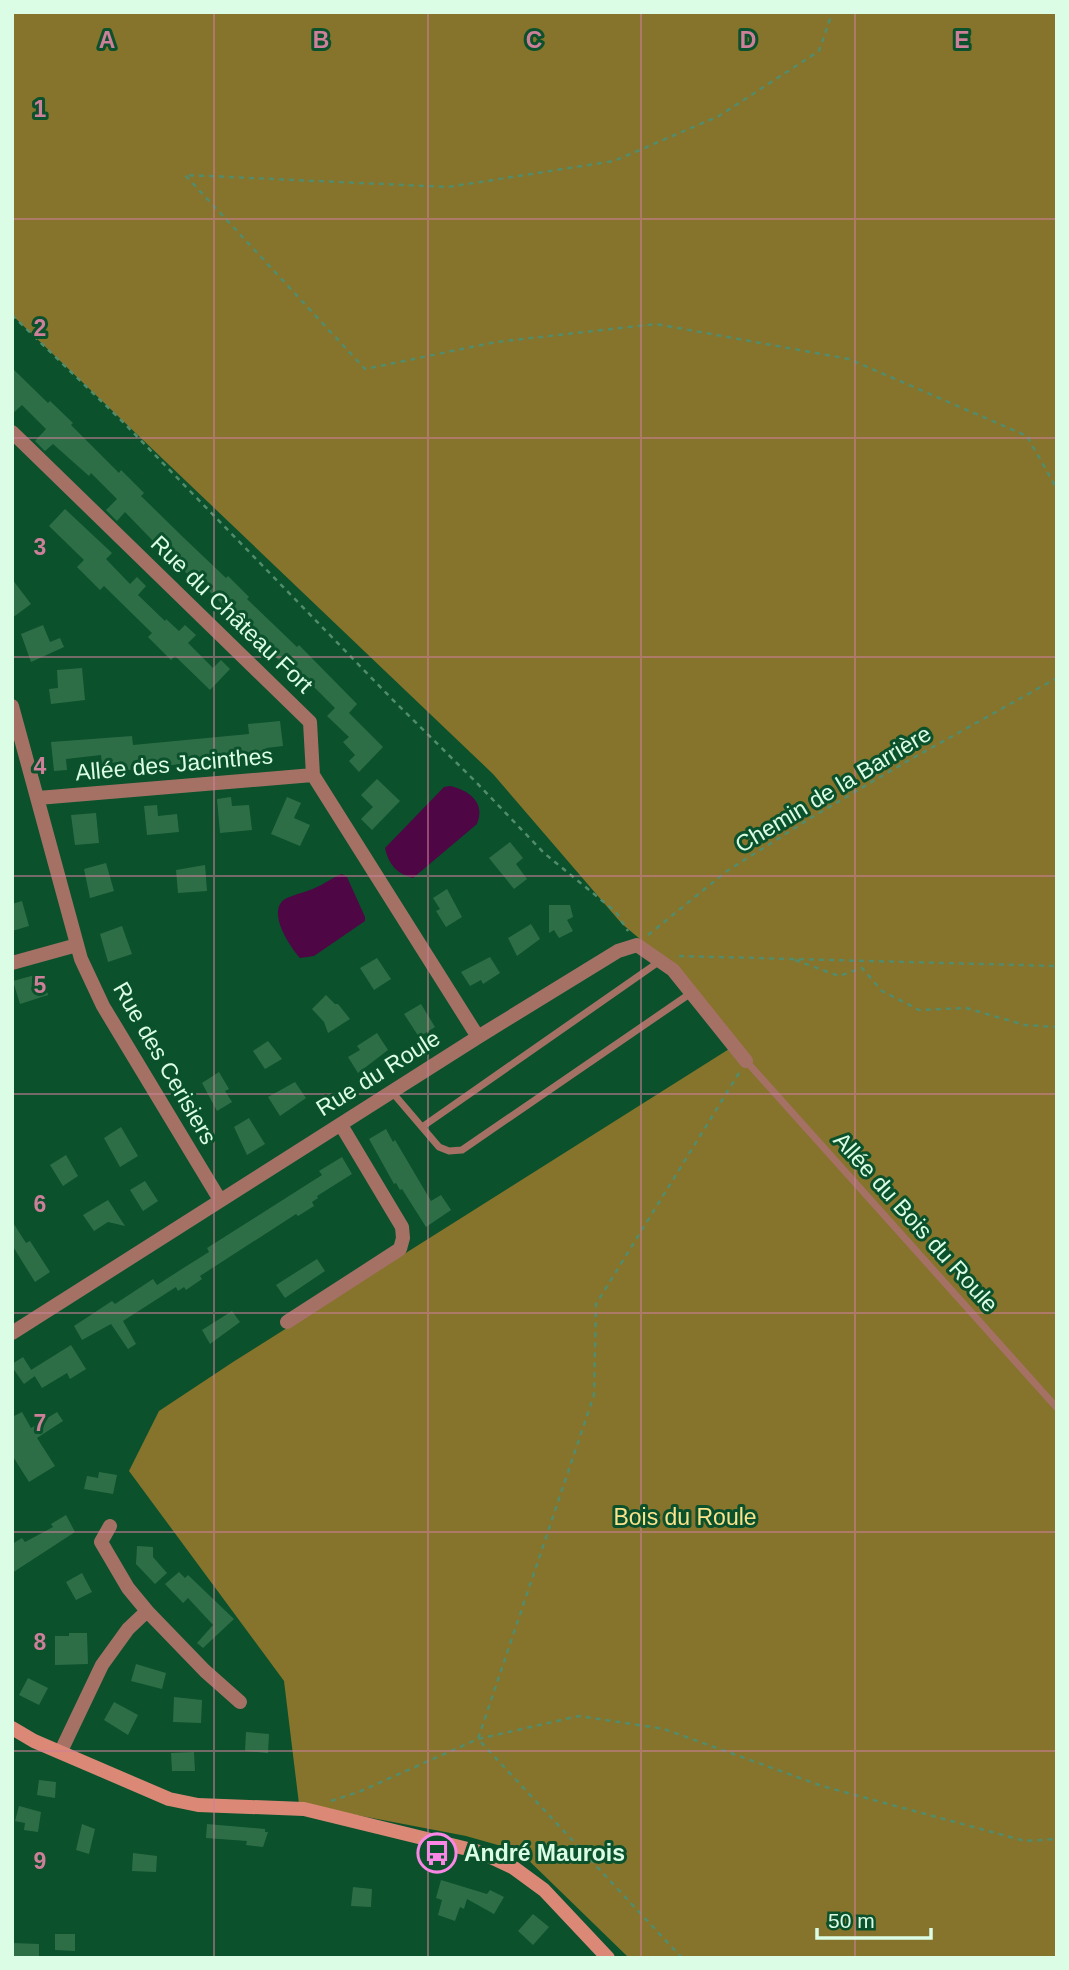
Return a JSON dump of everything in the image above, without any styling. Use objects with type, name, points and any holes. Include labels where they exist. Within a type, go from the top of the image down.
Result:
[{"type":"street","name":"Rue du Château Fort","points":[[12,432],[310,722],[313,775],[478,1037]]},
{"type":"street","name":"Rue des Cerisiers","points":[[12,706],[81,959],[103,1006],[219,1200]]},
{"type":"street","name":"Allée des Jacinthes","points":[[38,798],[313,775]]},
{"type":"street","points":[[12,963],[77,945]]},
{"type":"street","points":[[637,945],[673,970],[746,1061]]},
{"type":"street","name":"Rue du Roule","points":[[12,1333],[478,1037],[618,951],[637,945]]},
{"type":"street","points":[[287,1322],[400,1249],[404,1238],[402,1227],[341,1125]]},
{"type":"street","points":[[110,1526],[101,1542],[128,1588],[205,1671],[240,1702]]},
{"type":"street","points":[[61,1751],[102,1665],[128,1629],[147,1611]]},
{"type":"street","points":[[12,1728],[34,1741],[169,1799],[198,1805],[304,1809],[480,1852],[514,1868],[544,1891],[608,1958]]},
{"type":"lane","points":[[422,1127],[657,958]]},
{"type":"lane","points":[[392,1092],[439,1147],[449,1151],[462,1150],[691,993]]},
{"type":"lane","name":"Allée du Bois du Roule","points":[[746,1061],[1057,1408]]},
{"type":"path","points":[[828,12],[832,13],[818,51],[719,116],[614,161],[448,187],[185,175],[365,369],[496,342],[656,324],[849,359],[1027,436],[1057,489]]},
{"type":"path","points":[[12,315],[123,422],[544,852],[616,912],[637,945]]},
{"type":"path","name":"Chemin de la Barrière","points":[[637,945],[727,871],[904,763],[1057,678]]},
{"type":"path","points":[[657,958],[1057,966]]},
{"type":"path","points":[[792,959],[839,976],[862,968],[883,991],[919,1010],[966,1008],[1025,1026],[1057,1027]]},
{"type":"path","points":[[478,1739],[594,1395],[596,1304],[746,1061]]},
{"type":"path","points":[[304,1809],[361,1791],[478,1739],[579,1716],[664,1729],[822,1786],[1025,1841],[1057,1839]]},
{"type":"path","points":[[478,1739],[682,1958]]},
{"type":"green space","name":"Bois du Roule","points":[[12,12],[1057,12],[1057,1958],[629,1958],[519,1851],[466,1836],[299,1804],[284,1681],[129,1471],[159,1411],[737,1044],[682,974],[622,924],[493,774],[12,315]]},
{"type":"shaded area","points":[[450,786],[474,799],[479,810],[477,824],[413,878],[403,874],[391,864],[385,848],[444,787]]},
{"type":"shaded area","points":[[342,874],[347,877],[365,921],[314,956],[300,958],[282,929],[278,912],[280,905],[285,899]]},
{"type":"building","points":[[12,368],[73,423],[71,425],[119,473],[121,470],[144,493],[141,496],[226,578],[228,576],[249,597],[247,599],[297,647],[299,645],[357,704],[349,713],[383,747],[359,772],[349,761],[355,755],[343,742],[349,737],[327,716],[335,708],[308,681],[305,684],[253,640],[244,631],[246,629],[197,579],[195,581],[181,570],[125,512],[117,521],[106,510],[117,499],[91,473],[89,476],[53,444],[45,451],[35,441],[46,429],[22,405],[12,414]]},
{"type":"building","points":[[65,509],[112,553],[106,559],[130,584],[137,577],[146,586],[138,595],[165,621],[166,619],[179,631],[185,625],[196,635],[188,643],[213,668],[221,660],[230,669],[210,690],[175,656],[171,660],[148,637],[152,633],[104,586],[100,590],[77,567],[84,560],[49,526]]},
{"type":"building","points":[[12,579],[31,604],[12,618]]},
{"type":"building","points":[[43,625],[50,642],[60,638],[64,647],[31,662],[21,634]]},
{"type":"building","points":[[82,668],[85,700],[51,704],[49,689],[58,688],[57,670]]},
{"type":"building","points":[[280,721],[283,746],[266,748],[266,757],[251,759],[251,756],[120,771],[119,762],[102,764],[101,755],[66,759],[67,770],[54,771],[51,742],[132,736],[133,745],[249,734],[248,724]]},
{"type":"building","points":[[377,779],[400,801],[372,830],[361,819],[373,807],[361,795]]},
{"type":"building","points":[[231,797],[232,806],[249,805],[252,830],[220,833],[217,799]]},
{"type":"building","points":[[287,797],[301,803],[294,818],[310,825],[300,846],[271,834]]},
{"type":"building","points":[[157,805],[158,816],[177,814],[179,832],[147,835],[144,806]]},
{"type":"building","points":[[96,813],[99,843],[75,845],[71,815]]},
{"type":"building","points":[[510,842],[523,858],[516,864],[527,879],[514,889],[489,858]]},
{"type":"building","points":[[106,863],[114,891],[90,898],[84,869]]},
{"type":"building","points":[[205,865],[207,891],[178,893],[176,870]]},
{"type":"building","points":[[447,889],[462,917],[446,927],[436,911],[440,909],[433,898]]},
{"type":"building","points":[[22,901],[29,926],[12,931],[12,904]]},
{"type":"building","points":[[549,905],[570,905],[573,917],[567,920],[573,931],[559,938],[554,930],[549,933]]},
{"type":"building","points":[[531,924],[540,939],[517,956],[508,938]]},
{"type":"building","points":[[122,926],[132,954],[108,962],[100,934]]},
{"type":"building","points":[[490,957],[500,973],[483,984],[481,980],[470,986],[461,972]]},
{"type":"building","points":[[377,958],[391,979],[374,990],[360,968]]},
{"type":"building","points":[[42,973],[48,995],[20,1004],[13,981]]},
{"type":"building","points":[[326,995],[338,1004],[350,1019],[328,1033],[324,1022],[312,1009]]},
{"type":"building","points":[[421,1004],[435,1027],[419,1037],[404,1014]]},
{"type":"building","points":[[377,1033],[388,1050],[358,1073],[348,1057],[360,1050],[357,1046]]},
{"type":"building","points":[[268,1041],[282,1059],[265,1069],[253,1051]]},
{"type":"building","points":[[219,1072],[229,1089],[225,1091],[232,1102],[217,1111],[202,1083]]},
{"type":"building","points":[[295,1082],[306,1098],[280,1116],[268,1097]]},
{"type":"building","points":[[249,1118],[265,1144],[247,1155],[234,1127]]},
{"type":"building","points":[[121,1127],[138,1156],[120,1167],[104,1138]]},
{"type":"building","points":[[386,1129],[431,1201],[441,1195],[451,1210],[426,1227],[402,1189],[394,1184],[369,1139]]},
{"type":"building","points":[[66,1155],[78,1176],[63,1186],[50,1165]]},
{"type":"building","points":[[342,1157],[352,1174],[317,1196],[312,1202],[314,1206],[298,1216],[296,1214],[200,1276],[202,1279],[186,1290],[184,1287],[178,1291],[176,1287],[123,1321],[136,1344],[128,1349],[111,1324],[82,1340],[74,1326],[153,1279],[157,1285],[209,1252],[207,1248],[322,1175],[319,1171]]},
{"type":"building","points":[[145,1181],[158,1201],[143,1211],[130,1190]]},
{"type":"building","points":[[108,1200],[125,1226],[108,1222],[94,1231],[83,1215]]},
{"type":"building","points":[[12,1221],[26,1243],[30,1241],[50,1272],[35,1282],[12,1245]]},
{"type":"building","points":[[317,1259],[325,1271],[285,1298],[276,1285]]},
{"type":"building","points":[[232,1311],[240,1322],[210,1344],[202,1330]]},
{"type":"building","points":[[71,1345],[86,1369],[70,1379],[67,1373],[42,1388],[31,1370]]},
{"type":"building","points":[[23,1357],[35,1376],[24,1384],[12,1367],[12,1364]]},
{"type":"building","points":[[22,1412],[31,1428],[57,1412],[63,1421],[37,1438],[55,1466],[29,1482],[12,1455],[12,1417]]},
{"type":"building","points":[[99,1472],[117,1475],[113,1494],[84,1489],[87,1476],[98,1478]]},
{"type":"building","points":[[66,1515],[75,1532],[12,1573],[12,1544],[22,1538],[25,1542],[53,1527],[51,1524]]},
{"type":"building","points":[[137,1546],[153,1547],[153,1557],[167,1573],[155,1584],[136,1564]]},
{"type":"building","points":[[179,1572],[185,1578],[188,1575],[234,1619],[203,1648],[197,1643],[213,1625],[188,1598],[183,1603],[165,1584]]},
{"type":"building","points":[[82,1573],[92,1592],[76,1600],[66,1582]]},
{"type":"building","points":[[69,1633],[87,1633],[88,1664],[55,1665],[55,1636],[69,1636]]},
{"type":"building","points":[[136,1664],[166,1673],[162,1689],[131,1681]]},
{"type":"building","points":[[28,1678],[48,1688],[39,1705],[19,1695]]},
{"type":"building","points":[[174,1697],[202,1700],[201,1723],[173,1722]]},
{"type":"building","points":[[114,1702],[138,1715],[128,1735],[104,1720]]},
{"type":"building","points":[[246,1732],[269,1734],[268,1753],[245,1751]]},
{"type":"building","points":[[194,1752],[195,1771],[172,1771],[171,1753]]},
{"type":"building","points":[[39,1780],[56,1782],[55,1798],[37,1795]]},
{"type":"building","points":[[19,1806],[41,1812],[38,1832],[24,1830],[25,1823],[15,1821]]},
{"type":"building","points":[[82,1824],[95,1829],[89,1854],[76,1850]]},
{"type":"building","points":[[207,1824],[265,1829],[265,1832],[268,1832],[263,1847],[246,1845],[247,1841],[206,1838]]},
{"type":"building","points":[[133,1853],[157,1856],[156,1872],[132,1871]]},
{"type":"building","points":[[441,1880],[487,1894],[490,1890],[504,1897],[494,1914],[467,1899],[464,1909],[460,1907],[455,1921],[438,1915],[442,1900],[436,1898]]},
{"type":"building","points":[[353,1887],[372,1889],[371,1907],[351,1906]]},
{"type":"building","points":[[533,1914],[549,1927],[533,1945],[518,1931]]},
{"type":"building","points":[[55,1934],[75,1934],[75,1951],[55,1950]]},
{"type":"building","points":[[12,1943],[39,1944],[39,1958],[12,1958]]},
{"type":"place","name":"André Maurois","points":[[437,1853]]}]
